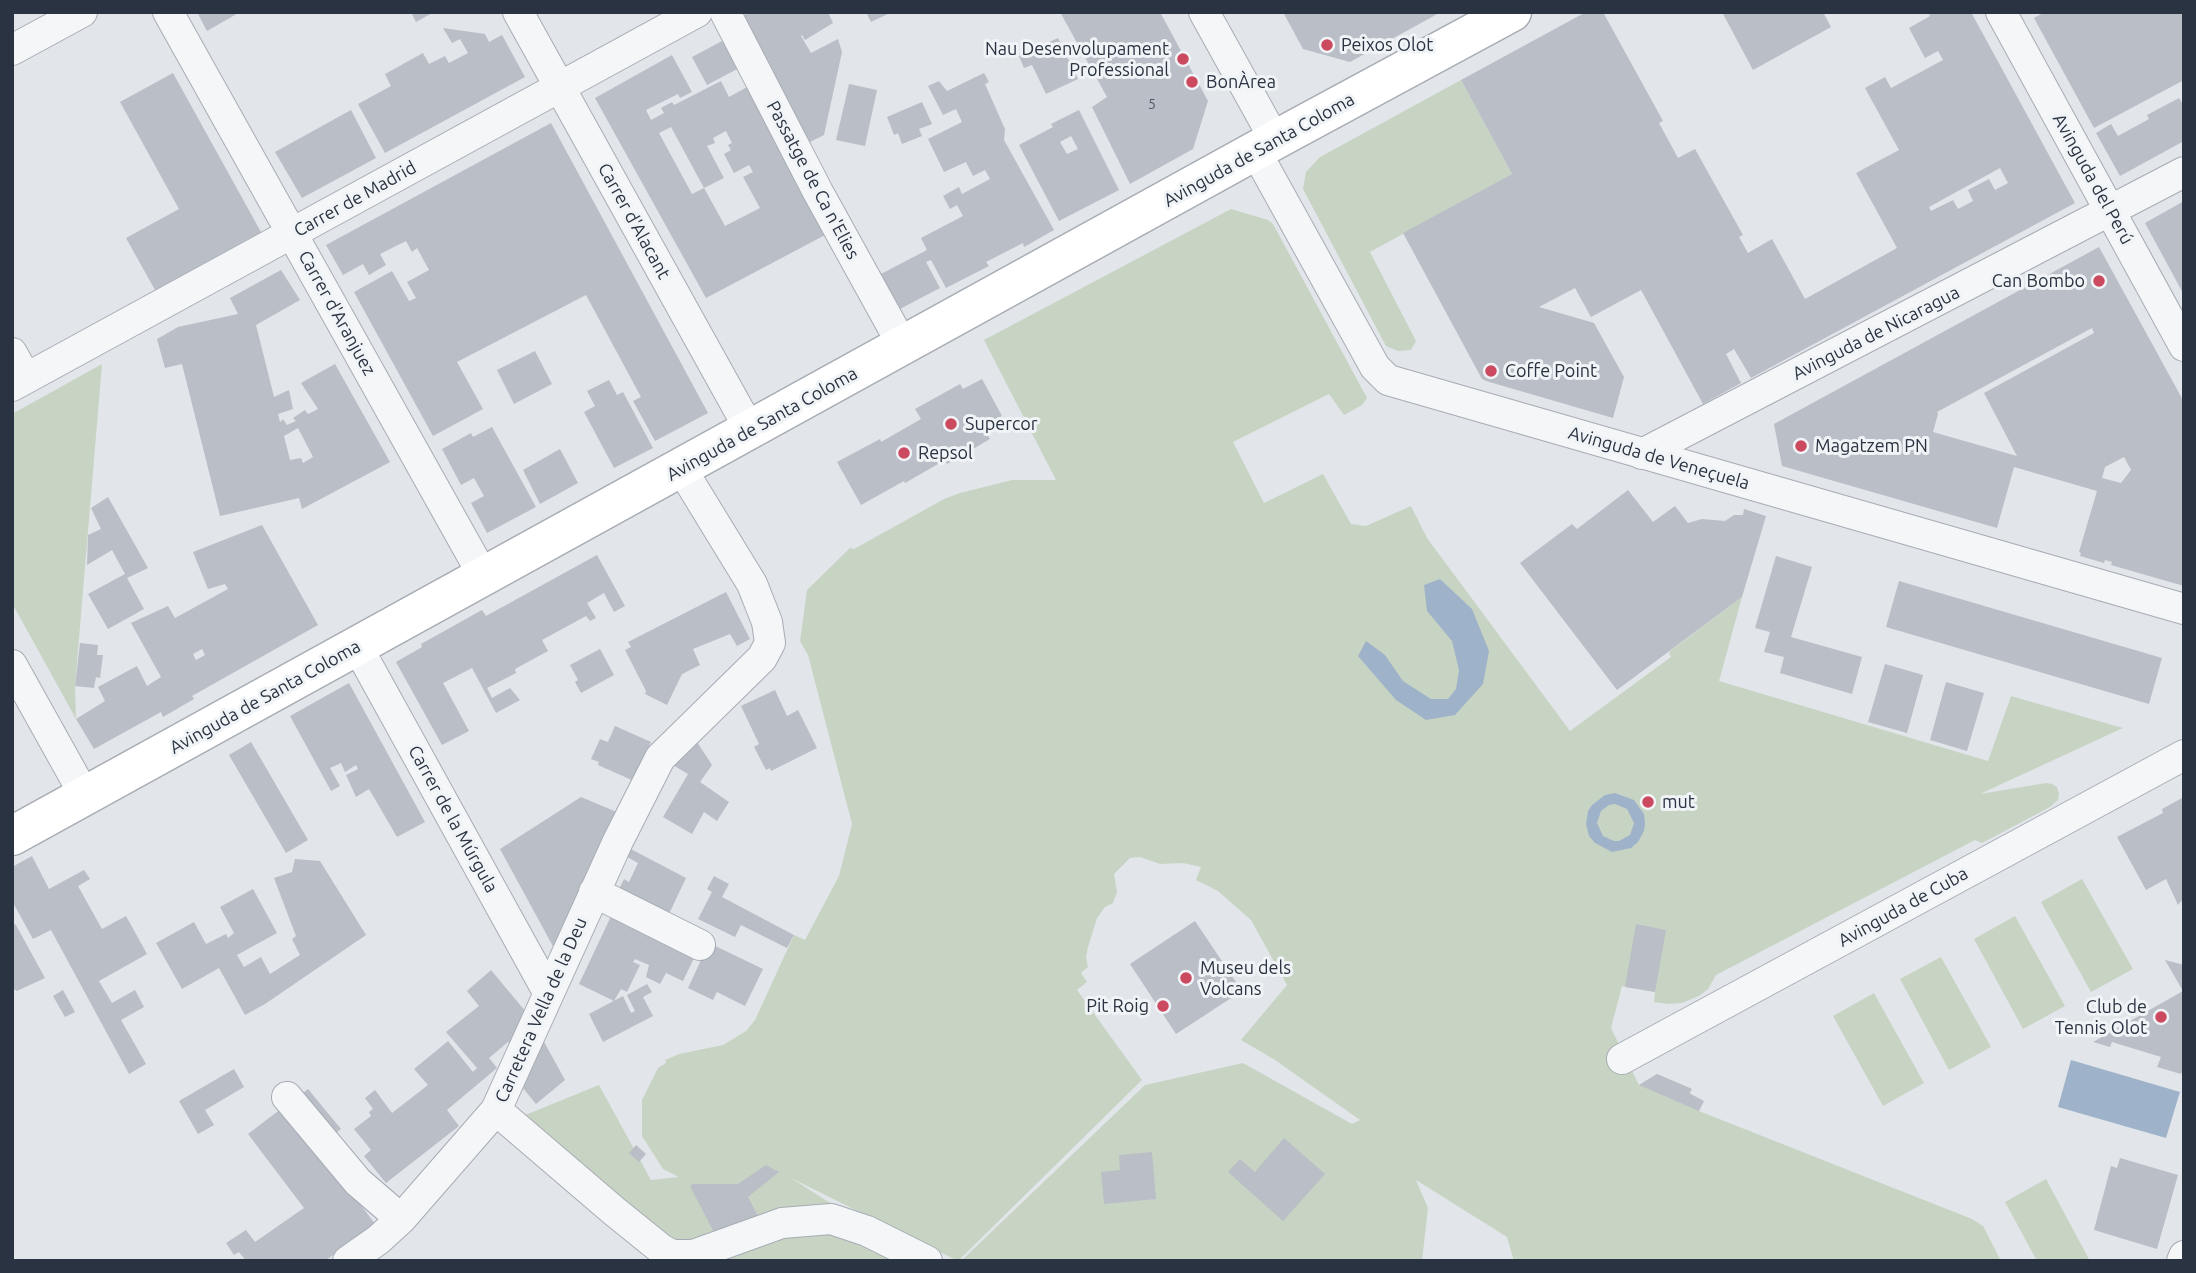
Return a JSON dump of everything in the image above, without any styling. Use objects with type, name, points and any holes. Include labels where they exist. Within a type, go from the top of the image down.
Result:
[{"type":"main road","name":"Avinguda de Santa Coloma","points":[[12,836],[1512,12]]},
{"type":"street","points":[[12,51],[82,12]]},
{"type":"street","name":"Carrer d'Aranjuez","points":[[168,12],[484,577]]},
{"type":"street","name":"Carrer d'Alacant","points":[[519,12],[750,430]]},
{"type":"street","name":"Carrer de Madrid","points":[[17,373],[293,233],[697,12]]},
{"type":"street","name":"Passatge de Ca n'Elies","points":[[725,12],[818,192],[903,346]]},
{"type":"street","name":"Avinguda de Veneçuela","points":[[1204,12],[1266,146],[1375,367],[1388,380],[2184,609]]},
{"type":"street","name":"Avinguda del Perú","points":[[2001,12],[2184,346]]},
{"type":"street","name":"Avinguda de Nicaragua","points":[[1642,454],[2184,172]]},
{"type":"street","name":"Carretera Vella de la Deu","points":[[348,1261],[378,1240],[401,1219],[496,1110],[594,892],[660,758],[762,658],[770,643],[767,622],[752,584],[681,468]]},
{"type":"street","name":"Carrer de la Múrgula","points":[[357,646],[548,992]]},
{"type":"street","points":[[12,665],[85,796]]},
{"type":"street","name":"Avinguda de Cuba","points":[[1622,1059],[2184,755]]},
{"type":"street","points":[[594,892],[700,945]]},
{"type":"street","points":[[287,1097],[358,1182],[401,1219]]},
{"type":"street","points":[[496,1110],[614,1211],[672,1255],[693,1255],[782,1223],[831,1219],[867,1231],[927,1261]]},
{"type":"green space","points":[[1461,80],[1512,174],[1370,252],[1416,341],[1411,350],[1398,351],[1386,346],[1303,189],[1306,172],[1320,157]]},
{"type":"green space","points":[[1231,209],[1273,224],[1367,398],[1362,405],[1344,415],[1329,394],[1233,442],[1264,503],[1323,474],[1351,524],[1366,526],[1411,506],[1427,538],[1570,731],[1671,657],[1669,652],[1742,597],[1719,681],[1988,761],[2011,696],[2123,728],[1980,794],[2052,784],[2057,787],[2059,794],[2058,800],[2050,807],[1982,843],[1975,840],[1716,975],[1708,989],[1699,996],[1682,1003],[1668,1004],[1654,1002],[1655,992],[1622,986],[1611,1028],[1639,1085],[1657,1074],[1692,1089],[1690,1093],[1699,1111],[1972,1219],[1983,1226],[2001,1261],[1514,1261],[1507,1237],[1416,1180],[1428,1208],[1422,1261],[961,1261],[1145,1085],[1243,1063],[1352,1124],[1360,1120],[1275,1060],[1241,1040],[1287,985],[1251,920],[1218,891],[1196,880],[1201,867],[1183,863],[1160,864],[1140,857],[1130,858],[1114,874],[1117,892],[1113,903],[1105,907],[1097,918],[1086,957],[1088,967],[1081,973],[1087,982],[1077,990],[1142,1080],[958,1261],[791,1178],[921,1261],[663,1261],[518,1118],[599,1085],[651,1180],[679,1177],[663,1169],[642,1136],[642,1100],[658,1068],[666,1063],[665,1060],[679,1054],[723,1045],[746,1031],[755,1020],[794,935],[805,940],[839,876],[852,824],[808,655],[800,641],[807,590],[850,548],[854,549],[944,499],[1012,480],[1056,480],[984,340]]},
{"type":"green space","points":[[102,364],[75,686],[76,719],[12,603],[12,414]]},
{"type":"green space","points":[[2082,879],[2133,969],[2091,992],[2041,902]]},
{"type":"green space","points":[[2015,916],[2065,1006],[2023,1029],[1974,939]]},
{"type":"green space","points":[[1941,957],[1991,1047],[1949,1070],[1900,979]]},
{"type":"green space","points":[[1874,993],[1924,1083],[1883,1106],[1833,1016]]},
{"type":"green space","points":[[2046,1179],[2090,1261],[2037,1261],[2005,1202]]},
{"type":"water","points":[[1440,579],[1472,609],[1489,651],[1483,684],[1455,715],[1426,720],[1396,700],[1358,656],[1366,641],[1385,655],[1403,681],[1431,699],[1448,699],[1456,689],[1459,670],[1452,641],[1427,611],[1424,585]]},
{"type":"water","points":[[1615,793],[1634,800],[1644,814],[1644,831],[1631,848],[1612,852],[1595,843],[1589,836],[1586,824],[1588,811],[1605,795]],"holes":[[[1615,804],[1627,809],[1634,823],[1630,835],[1619,841],[1603,836],[1597,823],[1601,811]]]},
{"type":"water","points":[[2071,1060],[2180,1092],[2166,1138],[2058,1107]]},
{"type":"building","points":[[197,12],[240,12],[207,31]]},
{"type":"building","points":[[411,12],[434,12],[416,22]]},
{"type":"building","points":[[749,12],[828,12],[833,23],[805,40],[801,36],[811,53],[838,39],[842,52],[824,135],[808,143],[741,17]]},
{"type":"building","points":[[866,12],[892,12],[871,22]]},
{"type":"building","points":[[1060,12],[1160,12],[1208,101],[1193,149],[1130,184],[1092,107],[1107,97]]},
{"type":"building","points":[[1283,12],[1441,12],[1350,62],[1303,49]]},
{"type":"building","points":[[1586,12],[1603,12],[1663,121],[1659,123],[1678,158],[1695,149],[1743,235],[1739,237],[1748,253],[1772,239],[1805,299],[1897,248],[1856,173],[1899,150],[1865,88],[1885,77],[1891,88],[1943,60],[1938,51],[1925,58],[1909,28],[1930,16],[1928,12],[1971,12],[2075,203],[1751,378],[1734,349],[1726,354],[1741,383],[1703,404],[1641,290],[1591,317],[1575,288],[1539,307],[1594,323],[1624,377],[1613,418],[1482,379],[1403,233],[1512,174],[1461,80]],"holes":[[[2000,168],[2008,183],[1995,190],[1989,179],[1968,190],[1973,201],[1958,209],[1953,200],[1931,211],[1929,207]]]},
{"type":"building","points":[[1722,12],[1823,12],[1831,27],[1753,70]]},
{"type":"building","points":[[2045,12],[2184,12],[2184,80],[2094,128],[2034,18]]},
{"type":"building","points":[[443,28],[485,34],[489,42],[502,35],[525,77],[385,153],[358,104],[391,86],[385,74],[423,53],[429,64],[445,56],[449,63],[468,53],[460,39],[452,43]]},
{"type":"building","points":[[1058,38],[1078,79],[1046,94],[1032,65],[1024,68],[1019,56]]},
{"type":"building","points":[[724,40],[739,68],[707,85],[692,57]]},
{"type":"building","points":[[672,55],[692,92],[680,98],[678,94],[646,110],[651,120],[664,113],[661,108],[672,102],[674,105],[721,81],[729,97],[749,86],[827,234],[706,298],[595,98]],"holes":[[[671,127],[704,188],[692,194],[659,133]],[[726,131],[732,143],[728,145],[731,150],[724,154],[734,173],[749,165],[753,172],[743,177],[760,208],[725,226],[704,188],[724,178],[707,146],[715,143],[713,138]]]},
{"type":"building","points":[[173,73],[261,232],[155,290],[126,238],[179,209],[120,102]]},
{"type":"building","points":[[984,73],[989,82],[985,84],[1005,129],[1004,140],[1054,230],[1024,247],[1023,243],[986,262],[989,266],[946,288],[931,260],[926,262],[940,288],[898,310],[879,275],[927,250],[921,238],[963,216],[957,205],[950,209],[943,196],[959,187],[962,194],[990,179],[985,170],[973,176],[966,162],[944,172],[928,139],[962,122],[956,109],[943,115],[928,86],[939,81],[947,91]]},
{"type":"building","points":[[849,84],[877,90],[865,146],[836,140]]},
{"type":"building","points":[[2179,98],[2184,106],[2184,141],[2120,176],[2096,133],[2111,124],[2118,136],[2149,119],[2147,115]]},
{"type":"building","points":[[922,102],[932,124],[919,129],[922,136],[902,144],[898,133],[894,135],[887,117]]},
{"type":"building","points":[[351,110],[376,158],[302,198],[275,152]]},
{"type":"building","points":[[1079,110],[1119,190],[1059,221],[1019,145],[1053,127],[1051,124]],"holes":[[[1071,136],[1078,149],[1067,154],[1060,142]]]},
{"type":"building","points":[[551,123],[708,413],[655,441],[633,401],[641,397],[586,295],[457,362],[483,409],[433,436],[354,292],[392,271],[409,301],[416,298],[407,282],[429,270],[417,248],[412,252],[406,241],[380,254],[386,265],[369,275],[363,264],[343,275],[326,245]]},
{"type":"building","points":[[2184,201],[2184,295],[2145,223]]},
{"type":"building","points":[[2099,247],[2184,402],[2184,586],[2111,565],[2112,562],[2105,560],[2104,563],[2080,556],[2097,491],[2014,467],[1997,528],[1782,466],[1774,424]],"holes":[[[2092,328],[2094,333],[1984,393],[2017,456],[1933,432],[1937,412]],[[2124,457],[2131,470],[2121,483],[2102,478],[2105,467]]]},
{"type":"building","points":[[281,270],[300,300],[256,325],[274,397],[289,390],[293,409],[278,414],[280,422],[283,419],[287,425],[296,421],[293,418],[305,410],[308,414],[318,409],[301,383],[335,364],[390,462],[302,509],[299,498],[220,516],[182,364],[165,368],[157,339],[178,327],[238,314],[230,298]],"holes":[[[298,428],[313,457],[303,463],[301,458],[290,460],[284,436]]]},
{"type":"building","points":[[535,351],[552,384],[514,404],[497,370]]},
{"type":"building","points":[[982,379],[1002,416],[983,426],[990,439],[947,464],[945,460],[861,505],[837,462],[880,439],[881,442],[921,419],[915,409],[960,384],[963,389]]},
{"type":"building","points":[[609,380],[617,395],[623,392],[653,448],[614,468],[584,412],[595,406],[587,391]]},
{"type":"building","points":[[492,427],[536,507],[487,533],[471,503],[484,496],[474,478],[461,485],[442,449],[471,433],[473,437]]},
{"type":"building","points":[[560,449],[578,483],[540,504],[523,470]]},
{"type":"building","points":[[1628,490],[1653,522],[1675,506],[1688,523],[1702,519],[1725,521],[1734,515],[1743,515],[1744,509],[1766,516],[1742,597],[1617,690],[1520,563],[1572,524],[1577,529]]},
{"type":"building","points":[[108,497],[148,568],[127,578],[144,609],[108,629],[88,594],[125,574],[112,550],[87,565],[88,535],[101,529],[91,508]]},
{"type":"building","points":[[262,525],[318,625],[192,696],[194,699],[163,717],[161,712],[94,749],[76,719],[105,701],[98,687],[137,666],[147,686],[161,677],[131,623],[168,606],[175,618],[228,589],[225,584],[208,589],[193,552]],"holes":[[[202,649],[205,655],[196,660],[193,654]]]},
{"type":"building","points":[[597,555],[625,606],[614,612],[604,593],[587,603],[596,618],[590,621],[586,616],[542,640],[548,651],[515,669],[516,673],[487,688],[492,698],[510,688],[520,700],[496,713],[472,668],[443,683],[469,731],[442,745],[396,662],[422,647],[421,644],[482,610],[486,616]]},
{"type":"building","points":[[1776,556],[1812,567],[1791,637],[1862,657],[1852,694],[1780,673],[1784,657],[1764,652],[1770,632],[1755,628]]},
{"type":"building","points":[[1899,581],[2162,658],[2149,704],[1886,627]]},
{"type":"building","points":[[726,592],[750,639],[737,646],[730,634],[693,649],[700,665],[682,674],[667,705],[645,694],[646,691],[625,650],[631,647],[628,642]]},
{"type":"building","points":[[80,643],[98,645],[97,655],[103,655],[100,678],[96,677],[94,688],[75,686]]},
{"type":"building","points":[[600,649],[614,675],[581,693],[570,665]]},
{"type":"building","points":[[1885,664],[1923,675],[1907,733],[1868,722]]},
{"type":"building","points":[[1946,682],[1984,693],[1967,751],[1930,740]]},
{"type":"building","points":[[349,683],[425,822],[397,837],[369,789],[356,797],[346,775],[358,769],[356,765],[345,772],[341,763],[330,768],[340,786],[331,791],[290,716]]},
{"type":"building","points":[[775,690],[787,716],[798,710],[817,748],[771,771],[770,768],[766,770],[754,747],[759,744],[741,706]]},
{"type":"building","points":[[615,726],[651,742],[634,781],[598,765],[599,762],[591,759],[600,739],[608,742]]},
{"type":"building","points":[[695,739],[712,765],[700,782],[729,802],[717,821],[704,812],[692,834],[663,817],[688,774],[671,764]]},
{"type":"building","points":[[251,742],[308,840],[286,853],[229,755]]},
{"type":"building","points":[[581,797],[619,813],[555,950],[500,849]]},
{"type":"building","points":[[2184,797],[2184,898],[2178,905],[2166,879],[2146,890],[2117,837],[2163,813],[2162,809]]},
{"type":"building","points":[[625,846],[686,878],[668,916],[618,891],[624,879],[629,882],[638,863],[622,854]]},
{"type":"building","points":[[32,856],[49,889],[84,870],[90,879],[78,886],[102,929],[126,916],[147,954],[99,981],[112,1003],[135,990],[144,1007],[121,1020],[146,1064],[129,1074],[51,930],[33,939],[12,901],[12,867]]},
{"type":"building","points":[[295,859],[320,861],[366,935],[245,1015],[219,968],[182,989],[156,943],[194,922],[206,944],[226,934],[228,938],[234,933],[220,907],[253,889],[277,933],[237,955],[244,967],[261,957],[270,974],[300,955],[292,939],[296,936],[274,878],[292,872]]},
{"type":"building","points":[[714,876],[729,884],[722,897],[794,935],[787,948],[741,925],[735,937],[698,919],[712,892],[707,889]]},
{"type":"building","points":[[614,910],[695,956],[683,981],[666,973],[660,984],[646,977],[649,965],[635,959],[633,962],[640,965],[627,992],[621,989],[614,1001],[579,984]]},
{"type":"building","name":"Museu dels Volcans","points":[[1195,921],[1242,991],[1176,1034],[1130,964]]},
{"type":"building","points":[[12,922],[45,978],[17,991],[12,988]]},
{"type":"building","points":[[1636,924],[1666,930],[1655,992],[1625,987]]},
{"type":"building","points":[[709,943],[763,969],[745,1006],[717,992],[713,1000],[688,988]]},
{"type":"building","name":"Club de Tennis Olot","points":[[2165,960],[2184,965],[2184,1067],[2181,1074],[2157,1067],[2161,1057],[2112,1042],[2110,1047],[2093,1042],[2183,991]]},
{"type":"building","points":[[491,970],[526,1012],[511,1045],[508,1042],[489,1058],[497,1068],[447,1110],[459,1126],[386,1183],[364,1156],[371,1150],[354,1129],[371,1116],[369,1112],[373,1109],[365,1098],[375,1090],[392,1113],[428,1085],[414,1069],[448,1041],[473,1072],[477,1068],[446,1032],[479,1006],[467,991]]},
{"type":"building","points":[[647,984],[652,992],[643,997],[653,1016],[603,1042],[589,1014],[623,996],[631,1013],[635,1011],[627,995]]},
{"type":"building","points":[[63,990],[75,1012],[65,1017],[53,996]]},
{"type":"building","points":[[543,1040],[565,1080],[536,1104],[518,1082]]},
{"type":"building","points":[[234,1069],[244,1087],[205,1110],[214,1125],[198,1134],[179,1101]]},
{"type":"building","points":[[1657,1074],[1692,1089],[1689,1093],[1704,1101],[1699,1111],[1639,1085]]},
{"type":"building","points":[[308,1089],[341,1129],[330,1138],[297,1098]]},
{"type":"building","points":[[286,1105],[375,1224],[325,1261],[246,1261],[239,1252],[234,1255],[226,1243],[246,1230],[255,1242],[304,1208],[248,1134]]},
{"type":"building","points":[[1284,1138],[1325,1174],[1283,1221],[1228,1172],[1240,1159],[1255,1172]]},
{"type":"building","points":[[636,1145],[646,1154],[639,1162],[629,1153]]},
{"type":"building","points":[[1152,1152],[1156,1199],[1104,1204],[1101,1172],[1120,1170],[1119,1155]]},
{"type":"building","points":[[2120,1158],[2178,1175],[2157,1249],[2094,1230],[2111,1166],[2117,1168]]},
{"type":"building","points":[[766,1165],[779,1172],[748,1197],[760,1220],[719,1242],[690,1186],[738,1184]]},
{"type":"place","name":"Peixos Olot","points":[[1327,45]]},
{"type":"place","name":"Nau Desenvolupament Professional","points":[[1183,59]]},
{"type":"place","name":"BonÀrea","points":[[1192,82]]},
{"type":"place","name":"Can Bombo","points":[[2099,281]]},
{"type":"place","name":"Coffe Point","points":[[1491,371]]},
{"type":"place","name":"Supercor","points":[[951,424]]},
{"type":"place","name":"Magatzem PN","points":[[1801,446]]},
{"type":"place","name":"Repsol","points":[[904,453]]},
{"type":"place","name":"mut","points":[[1648,802]]},
{"type":"place","name":"Museu dels Volcans","points":[[1186,978]]},
{"type":"place","name":"Pit Roig","points":[[1163,1006]]},
{"type":"place","name":"Club de Tennis Olot","points":[[2161,1017]]}]
